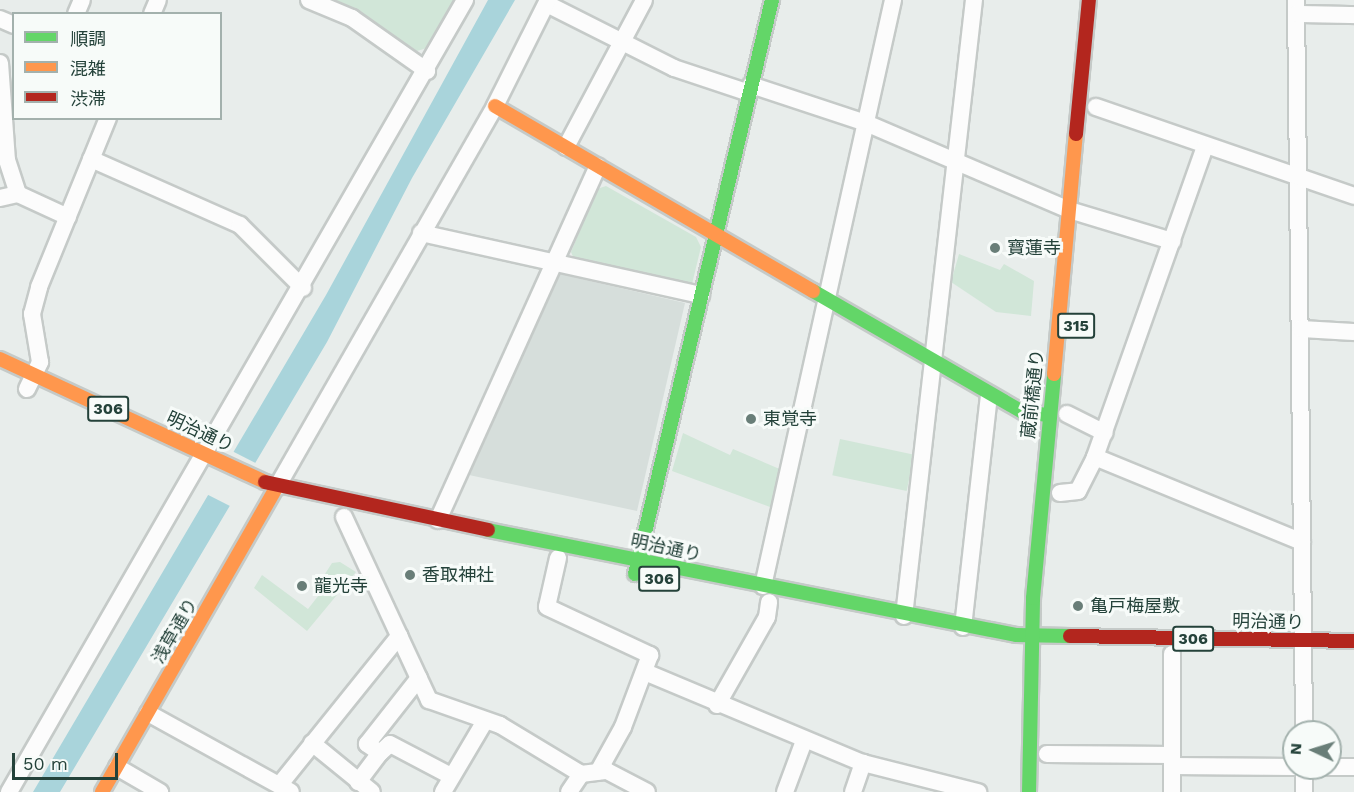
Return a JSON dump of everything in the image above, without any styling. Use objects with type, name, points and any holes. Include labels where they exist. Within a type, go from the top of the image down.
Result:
[{"type":"main road","points":[[637,568],[714,234],[772,0]]},
{"type":"main road","name":"蔵前橋通り","points":[[1029,792],[1032,636],[1085,1]]},
{"type":"main road","points":[[495,106],[989,394],[1023,412],[1049,415]]},
{"type":"main road","name":"明治通り","points":[[0,359],[30,382],[42,397]]},
{"type":"main road","name":"明治通り","points":[[0,376],[30,382],[211,457],[268,488],[288,505]]},
{"type":"main road","name":"蔵前橋通り","points":[[1065,437],[1068,408]]},
{"type":"main road","name":"明治通り","points":[[183,463],[202,472]]},
{"type":"main road","name":"明治通り","points":[[252,495],[268,488],[438,520],[637,568],[1031,652],[1049,652],[1050,637]]},
{"type":"main road","name":"浅草通り","points":[[102,792],[148,713],[268,488]]},
{"type":"main road","points":[[325,513],[366,521]]},
{"type":"main road","name":"明治通り","points":[[389,525],[558,558],[637,568]]},
{"type":"main road","name":"明治通り","points":[[766,594],[963,627],[1032,636],[1304,649],[1354,657]]},
{"type":"main road","points":[[1050,616],[1050,637]]},
{"type":"main road","name":"明治通り","points":[[1208,655],[1304,649],[1354,641]]},
{"type":"main road","points":[[1046,773],[1047,732]]},
{"type":"street","points":[[309,0],[352,18],[427,71]]},
{"type":"street","points":[[9,792],[211,457],[465,0]]},
{"type":"street","points":[[566,147],[644,0]]},
{"type":"street","points":[[717,705],[767,617],[766,594],[827,299],[894,0]]},
{"type":"street","points":[[904,616],[974,0]]},
{"type":"street","points":[[544,1],[684,72],[866,123],[1069,210],[1172,241]]},
{"type":"street","points":[[268,488],[495,106],[544,1]]},
{"type":"street","points":[[268,488],[304,413],[544,1]]},
{"type":"street","points":[[1304,720],[1296,7],[1354,15]]},
{"type":"street","points":[[0,63],[7,160],[18,194]]},
{"type":"street","points":[[1096,107],[1298,181],[1354,196]]},
{"type":"street","points":[[30,382],[40,362],[32,314],[107,120]]},
{"type":"street","points":[[1060,493],[1078,491],[1105,433],[1204,147]]},
{"type":"street","points":[[91,159],[240,225],[303,288]]},
{"type":"street","points":[[438,520],[598,166]]},
{"type":"street","points":[[0,198],[18,194],[68,217]]},
{"type":"street","points":[[421,233],[701,295]]},
{"type":"street","points":[[1301,329],[1354,332]]},
{"type":"street","points":[[963,627],[989,394]]},
{"type":"street","points":[[1068,408],[1105,433]]},
{"type":"street","points":[[1095,457],[1302,542]]},
{"type":"street","points":[[344,517],[429,700],[485,721],[581,774],[598,772],[647,792]]},
{"type":"street","points":[[558,558],[547,607],[651,655],[598,772]]},
{"type":"street","points":[[148,713],[278,786],[399,636]]},
{"type":"street","points":[[1172,654],[1172,792]]},
{"type":"street","points":[[645,672],[717,705],[863,763],[978,792]]},
{"type":"street","points":[[380,753],[367,744],[419,678]]},
{"type":"street","points":[[443,792],[485,721]]},
{"type":"street","points":[[785,792],[804,741]]},
{"type":"street","points":[[312,743],[372,792]]},
{"type":"street","points":[[358,782],[380,753],[390,744],[451,776]]},
{"type":"street","points":[[1047,754],[1282,766]]},
{"type":"street","points":[[854,792],[863,763]]},
{"type":"street","points":[[117,767],[160,792]]},
{"type":"street","points":[[570,792],[581,774]]},
{"type":"shaded area","points":[[560,274],[685,303],[637,511],[469,475]]},
{"type":"green space","points":[[330,0],[454,0],[430,47],[417,51]]},
{"type":"green space","points":[[606,186],[696,237],[701,247],[692,284],[574,259],[571,252],[597,189]]},
{"type":"green space","points":[[959,254],[1000,270],[1004,264],[1034,281],[1031,316],[996,312],[951,282]]},
{"type":"green space","points":[[683,433],[730,455],[733,449],[782,470],[775,503],[770,507],[672,471]]},
{"type":"green space","points":[[840,439],[914,455],[907,491],[832,475]]},
{"type":"green space","points":[[340,562],[356,572],[307,631],[254,588],[262,575],[308,609],[329,582],[323,577],[332,563]]},
{"type":"water","points":[[488,0],[515,0],[412,178],[327,342],[60,792],[33,792],[326,295]]},
{"type":"pier","points":[[230,450],[258,464],[235,509],[207,495]]},
{"type":"traffic: fast","points":[[635,574],[772,0]]},
{"type":"traffic: fast","points":[[813,291],[1023,412],[1049,415]]},
{"type":"traffic: fast","points":[[1029,792],[1033,598],[1054,374]]},
{"type":"traffic: fast","points":[[488,530],[1016,635],[1070,636]]},
{"type":"traffic: slow","points":[[495,106],[813,291]]},
{"type":"traffic: slow","points":[[1054,374],[1076,134]]},
{"type":"traffic: slow","points":[[0,359],[265,482]]},
{"type":"traffic: slow","points":[[102,792],[277,487]]},
{"type":"traffic: jam","points":[[1076,134],[1089,0]]},
{"type":"traffic: jam","points":[[265,482],[488,530]]},
{"type":"traffic: jam","points":[[1070,636],[1354,641]]},
{"type":"place","name":"寶蓮寺","points":[[995,248]]},
{"type":"place","name":"東覚寺","points":[[751,419]]},
{"type":"place","name":"香取神社","points":[[410,575]]},
{"type":"place","name":"龍光寺","points":[[302,586]]},
{"type":"place","name":"亀戸梅屋敷","points":[[1078,606]]}]
